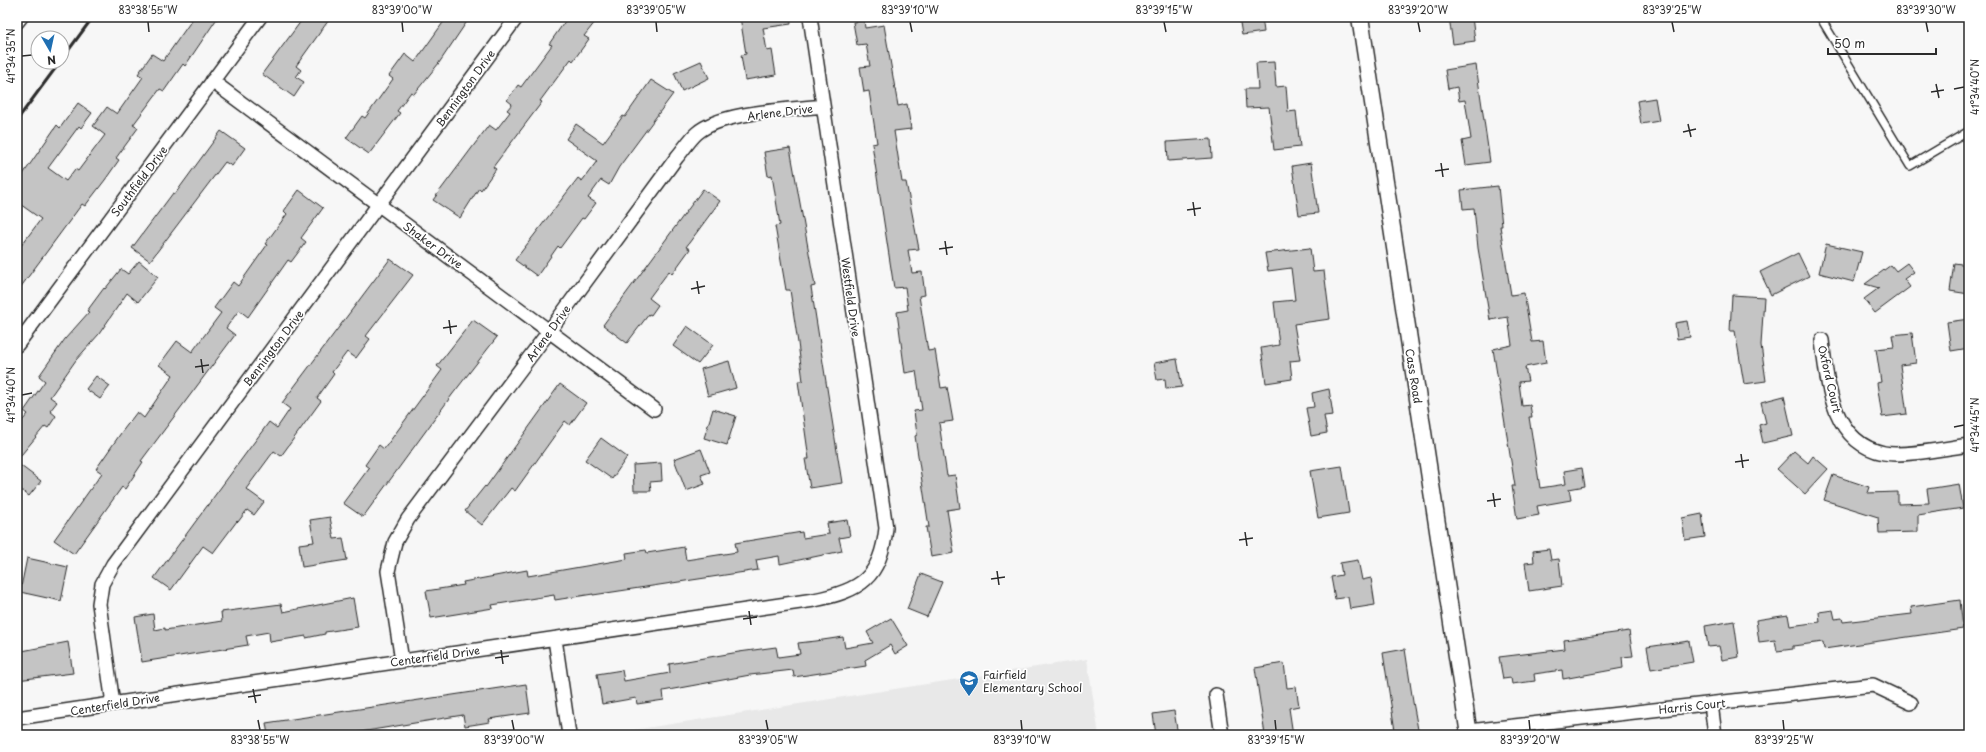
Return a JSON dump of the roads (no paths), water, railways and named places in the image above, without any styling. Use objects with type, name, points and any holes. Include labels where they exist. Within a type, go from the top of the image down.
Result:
[{"type":"street","points":[[17,22],[21,17]]},
{"type":"street","name":"Southfield Drive","points":[[17,345],[260,17]]},
{"type":"street","name":"Bennington Drive","points":[[112,704],[98,604],[102,584],[113,564],[518,17]]},
{"type":"street","name":"Westfield Drive","points":[[810,17],[886,528],[884,546],[878,563],[871,574]]},
{"type":"street","name":"Cass Road","points":[[1360,17],[1469,733]]},
{"type":"street","name":"Shaker Drive","points":[[212,81],[550,330],[654,409]]},
{"type":"street","name":"Arlene Drive","points":[[402,661],[388,571],[395,542],[408,519],[550,330],[677,157],[698,133],[720,120],[767,112],[823,106]]},
{"type":"street","name":"Oxford Court","points":[[1822,340],[1825,366],[1834,404],[1840,421],[1852,437],[1861,444],[1884,453],[1898,454],[1969,445]]},
{"type":"street","name":"Centerfield Drive","points":[[17,718],[555,639],[840,595],[854,588],[871,574]]},
{"type":"street","points":[[555,639],[569,735]]},
{"type":"street","name":"Harris Court","points":[[1469,733],[1873,685],[1911,703]]},
{"type":"street","points":[[1216,695],[1222,735]]},
{"type":"street","points":[[1711,704],[1716,735]]},
{"type":"lane","points":[[1820,17],[1910,166],[1969,131]]},
{"type":"railway","points":[[70,48],[93,17]]},
{"type":"railway","points":[[17,120],[54,70]]},
{"type":"place","name":"Fairfield Elementary School","points":[[969,697]]}]
